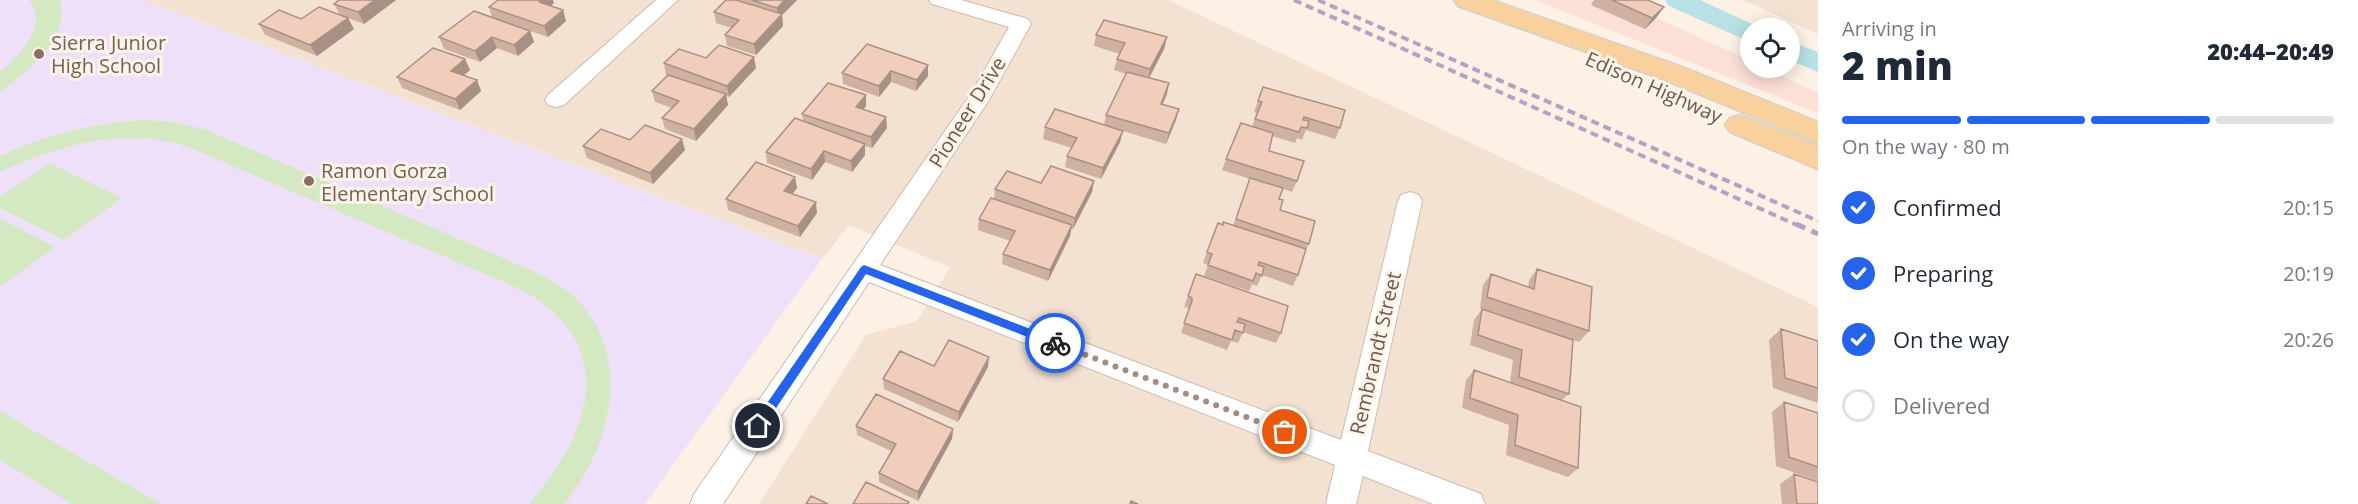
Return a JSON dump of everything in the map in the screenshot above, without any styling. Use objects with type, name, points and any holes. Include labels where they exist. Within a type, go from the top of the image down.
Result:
[{"type":"main road","name":"Edison Highway","points":[[1467,0],[1654,90],[1818,158]]},
{"type":"main road","name":"Edison Highway","points":[[1493,11],[1672,74],[1818,133]]},
{"type":"street","points":[[556,100],[668,0]]},
{"type":"street","name":"Pioneer Drive","points":[[864,269],[981,96],[1021,24],[939,0]]},
{"type":"street","name":"Rembrandt Street","points":[[1341,504],[1410,201]]},
{"type":"street","points":[[705,504],[864,269],[1470,504]]},
{"type":"shaded area","name":"Ramon Gorza Elementary School","points":[[0,0],[143,0],[822,259],[645,504],[0,504]]},
{"type":"shaded area","points":[[143,0],[1168,0],[1818,307],[1818,504],[759,504],[866,335],[917,321],[950,267],[849,225],[822,259]]},
{"type":"shaded area","points":[[1535,0],[1618,0],[1740,56],[1740,78],[1786,78],[1818,93],[1818,113]]},
{"type":"shaded area","points":[[1743,0],[1818,0],[1818,34],[1800,26],[1800,18],[1783,18]]},
{"type":"green space","points":[[29,0],[60,0],[59,28],[53,41],[34,64],[0,92],[0,72],[23,49],[34,30],[35,10]]},
{"type":"green space","points":[[144,120],[172,122],[204,129],[533,271],[559,285],[577,299],[597,328],[607,353],[610,379],[609,406],[603,432],[593,458],[580,482],[564,504],[529,504],[551,477],[568,449],[580,420],[586,391],[584,363],[574,336],[553,312],[522,290],[186,146],[138,138],[91,142],[45,154],[0,172],[0,156],[17,148],[70,131]]},
{"type":"green space","points":[[50,163],[122,198],[64,240],[0,208],[0,197]]},
{"type":"green space","points":[[0,219],[55,247],[0,287]]},
{"type":"green space","points":[[0,411],[161,504],[72,504],[0,460]]},
{"type":"building","points":[[339,0],[375,0],[358,12],[334,4]]},
{"type":"building","points":[[498,0],[541,0],[539,2],[563,10],[544,26],[489,7]]},
{"type":"building","points":[[726,0],[736,0],[782,14],[754,44],[725,35],[739,20],[714,12]]},
{"type":"building","points":[[752,0],[785,0],[777,8]]},
{"type":"building","points":[[1612,0],[1648,0],[1664,7],[1652,18]]},
{"type":"building","points":[[319,7],[348,18],[310,45],[259,24],[279,10],[301,19]]},
{"type":"building","points":[[474,11],[530,31],[514,45],[492,37],[475,51],[439,37]]},
{"type":"building","points":[[1104,20],[1167,37],[1150,69],[1117,59],[1125,43],[1096,35]]},
{"type":"building","points":[[867,44],[928,65],[917,80],[891,71],[879,86],[842,73]]},
{"type":"building","points":[[719,45],[754,57],[727,86],[664,63],[679,49],[706,58]]},
{"type":"building","points":[[433,48],[465,59],[451,71],[477,80],[455,99],[397,77]]},
{"type":"building","points":[[1127,72],[1169,83],[1161,104],[1179,109],[1169,133],[1106,115]]},
{"type":"building","points":[[668,75],[726,94],[694,129],[662,118],[679,101],[652,91]]},
{"type":"building","points":[[828,83],[866,95],[856,107],[886,117],[871,137],[802,114]]},
{"type":"building","points":[[1263,87],[1345,110],[1340,128],[1304,117],[1303,120],[1309,121],[1307,128],[1301,127],[1299,132],[1255,119],[1262,102],[1258,101]]},
{"type":"building","points":[[1055,109],[1123,131],[1103,168],[1067,156],[1077,138],[1045,127]]},
{"type":"building","points":[[795,118],[865,144],[851,161],[824,151],[811,169],[766,152]]},
{"type":"building","points":[[1241,123],[1273,133],[1269,151],[1304,161],[1297,181],[1226,159]]},
{"type":"building","points":[[645,125],[682,139],[650,173],[583,146],[601,129],[630,140]]},
{"type":"building","points":[[756,162],[795,177],[784,191],[816,202],[798,226],[726,199]]},
{"type":"building","points":[[1051,166],[1094,181],[1075,218],[995,189],[1007,171],[1041,183]]},
{"type":"building","points":[[1250,178],[1283,188],[1279,199],[1283,200],[1280,210],[1315,221],[1309,244],[1236,219]]},
{"type":"building","points":[[991,198],[1072,225],[1050,270],[1003,254],[1015,231],[979,219]]},
{"type":"building","points":[[1223,222],[1306,249],[1298,275],[1259,262],[1258,265],[1264,267],[1262,276],[1256,273],[1253,281],[1208,265],[1212,254],[1207,252],[1218,223],[1223,225]]},
{"type":"building","points":[[1537,269],[1592,287],[1589,331],[1487,297],[1491,274],[1534,289]]},
{"type":"building","points":[[1196,274],[1288,306],[1281,333],[1239,318],[1237,322],[1245,324],[1243,333],[1235,330],[1232,340],[1184,323],[1192,301],[1192,298],[1188,296]]},
{"type":"building","points":[[1482,309],[1573,340],[1569,394],[1519,377],[1522,350],[1478,335]]},
{"type":"building","points":[[1781,329],[1818,341],[1818,388],[1785,378]]},
{"type":"building","points":[[949,340],[989,357],[959,412],[883,379],[900,351],[934,366]]},
{"type":"building","points":[[1474,370],[1581,407],[1578,468],[1515,445],[1518,415],[1470,398]]},
{"type":"building","points":[[876,394],[953,429],[918,492],[879,473],[896,444],[856,426]]},
{"type":"building","points":[[1784,402],[1818,413],[1818,467],[1789,457]]},
{"type":"building","points":[[1794,474],[1818,482],[1818,504],[1797,504]]},
{"type":"building","points":[[866,482],[909,502],[908,504],[853,504]]},
{"type":"building","points":[[811,496],[828,504],[806,504]]},
{"type":"waterway","points":[[1678,0],[1740,28]]},
{"type":"waterway","points":[[1800,55],[1818,63]]},
{"type":"railway","points":[[1294,0],[1799,226]]},
{"type":"railway","points":[[1318,0],[1818,221]]},
{"type":"railway","points":[[1796,224],[1818,234]]},
{"type":"way so far","points":[[1055,343],[1285,432]]},
{"type":"place","name":"Sierra Junior High School","points":[[39,54]]},
{"type":"place","name":"Ramon Gorza Elementary School","points":[[309,181]]},
{"type":"route","points":[[758,426],[864,269],[1055,343]]}]
